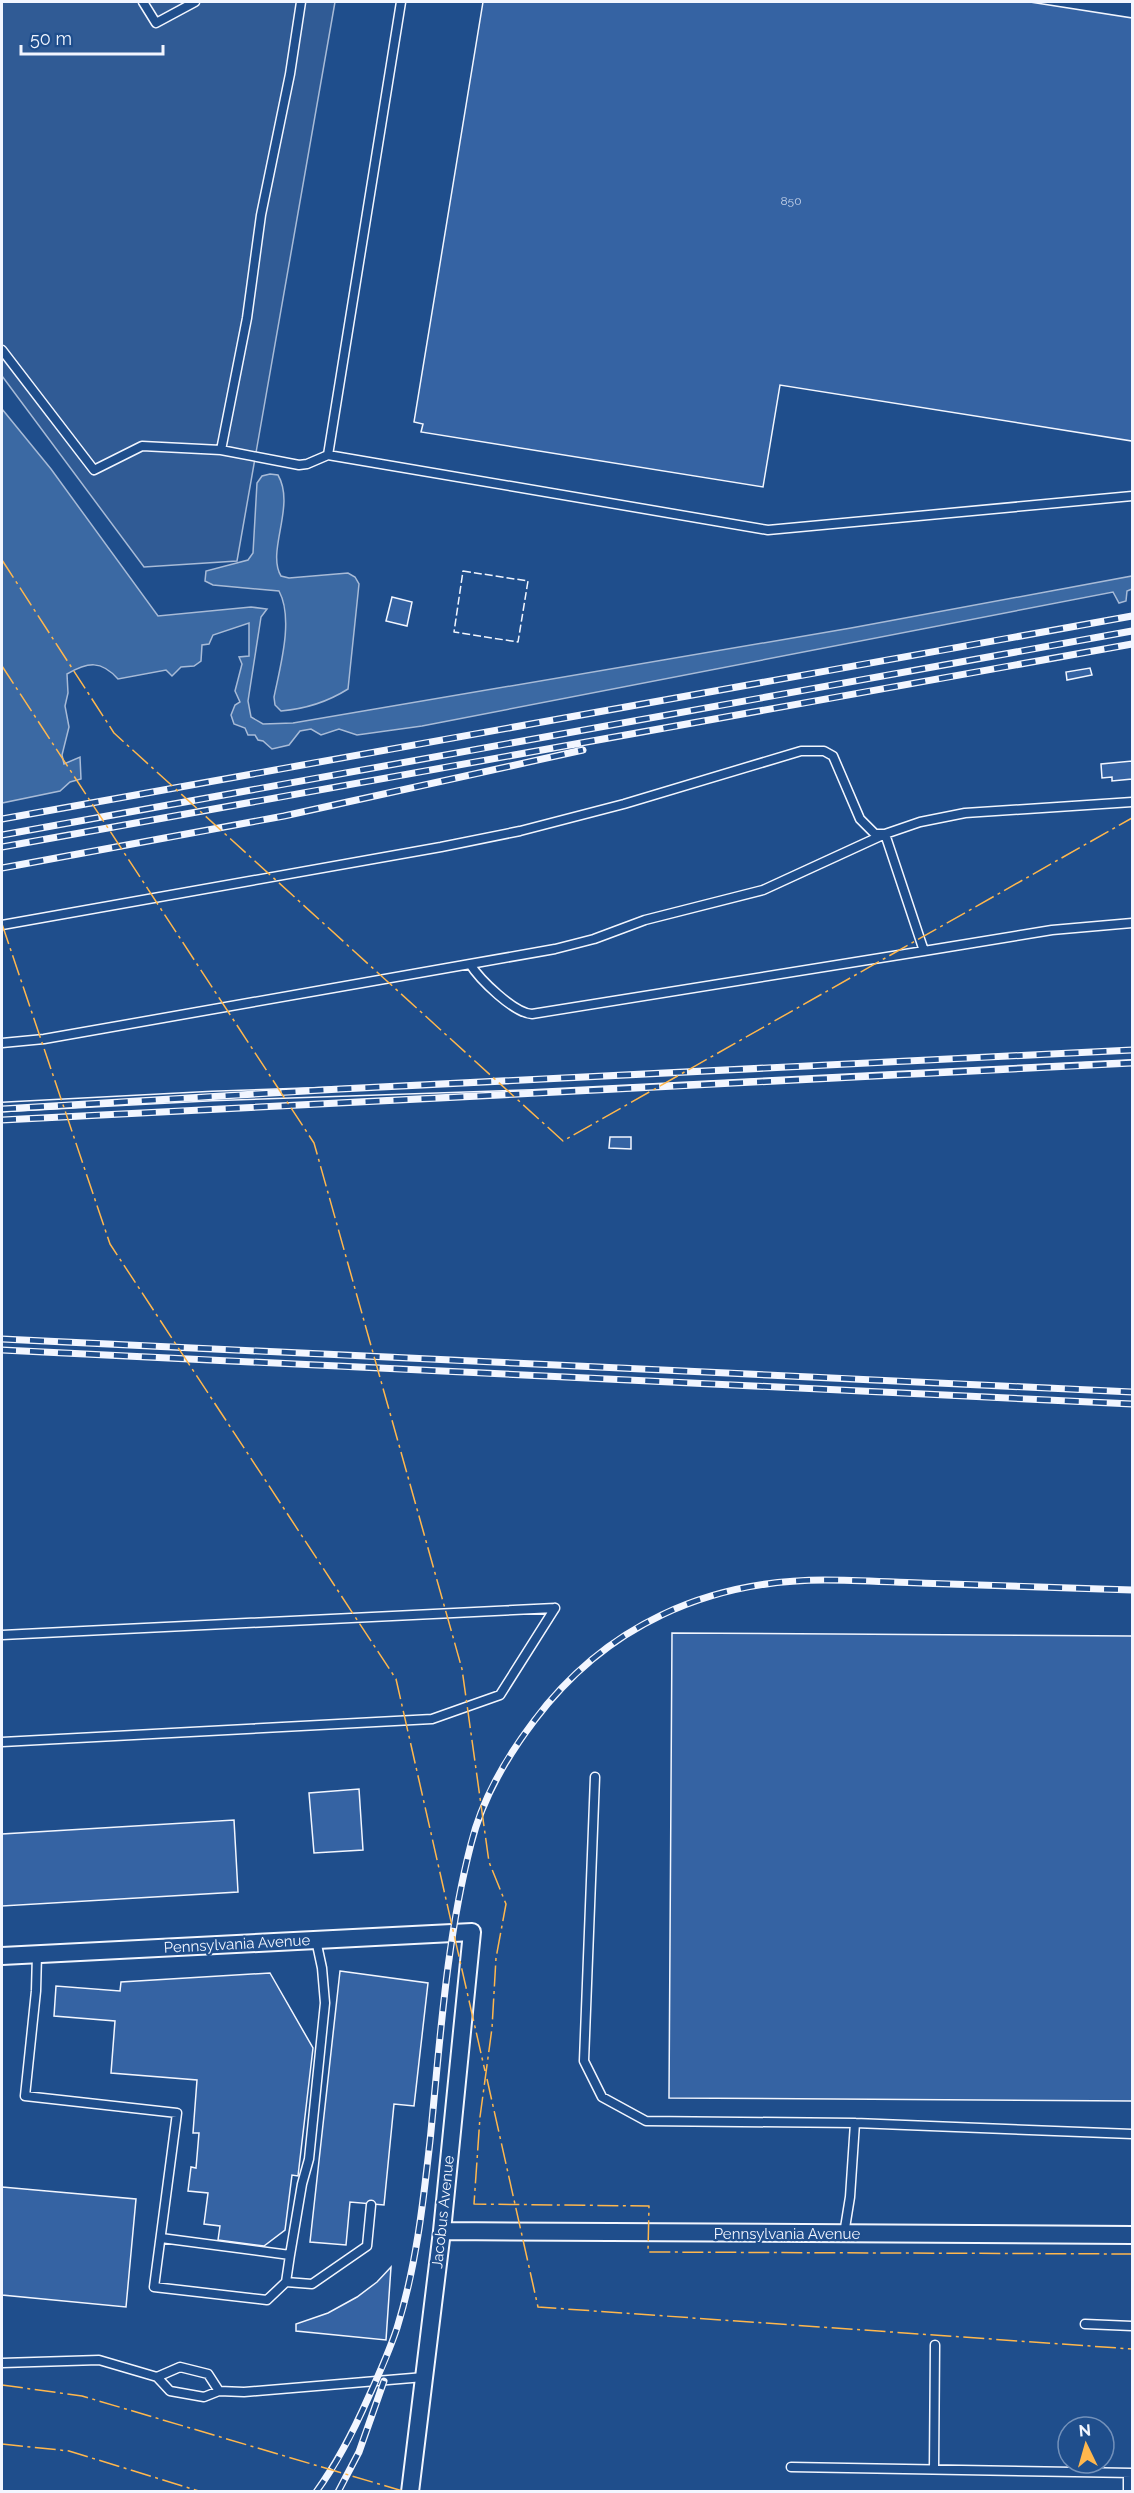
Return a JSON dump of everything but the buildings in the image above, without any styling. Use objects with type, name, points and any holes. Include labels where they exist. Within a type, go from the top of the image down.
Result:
[{"type":"street","name":"Pennsylvania Avenue","points":[[2,1956],[472,1932]]},
{"type":"street","name":"Jacobus Avenue","points":[[410,2492],[442,2231],[472,1932]]},
{"type":"street","name":"Pennsylvania Avenue","points":[[442,2231],[1132,2235]]},
{"type":"lane","points":[[143,2],[156,24],[195,2]]},
{"type":"lane","points":[[221,450],[247,318],[261,215],[290,74],[301,2]]},
{"type":"lane","points":[[328,455],[401,2]]},
{"type":"lane","points":[[2,350],[94,470],[142,446],[221,450],[299,465],[328,455],[768,530],[1132,496]]},
{"type":"lane","points":[[2,925],[520,831],[801,752],[824,751],[833,756],[863,823],[873,834],[885,834]]},
{"type":"lane","points":[[2,1043],[56,1037],[555,949],[645,920],[763,890],[885,834],[920,822],[965,813],[1132,802]]},
{"type":"lane","points":[[885,834],[924,951]]},
{"type":"lane","points":[[470,964],[477,976],[519,1010],[532,1014],[1052,930],[1132,923]]},
{"type":"lane","points":[[2,1107],[212,1096],[532,1085],[1132,1054]]},
{"type":"lane","points":[[2,1635],[555,1608],[500,1695],[432,1719],[2,1742]]},
{"type":"lane","points":[[595,1777],[584,2061],[602,2097],[646,2121],[855,2123],[1132,2134]]},
{"type":"lane","points":[[37,1954],[36,1991],[25,2096],[177,2113],[154,2287],[267,2300],[286,2282],[302,2184],[309,2159],[325,2003],[322,1968],[316,1940]]},
{"type":"lane","points":[[843,2234],[850,2197],[855,2123]]},
{"type":"lane","points":[[286,2282],[312,2283],[367,2246],[371,2205]]},
{"type":"lane","points":[[161,2238],[290,2255]]},
{"type":"lane","points":[[1085,2324],[1132,2326]]},
{"type":"lane","points":[[934,2469],[935,2344]]},
{"type":"lane","points":[[2,2363],[99,2360],[157,2377],[170,2391],[204,2397],[219,2391],[244,2392],[424,2377]]},
{"type":"lane","points":[[157,2377],[180,2367],[208,2374],[219,2391]]},
{"type":"lane","points":[[791,2466],[1130,2473],[1128,2492]]},
{"type":"shaded area","points":[[2,2],[335,2],[237,561],[144,567],[2,376]]},
{"type":"shaded area","points":[[2,409],[51,469],[158,616],[251,607],[267,609],[261,617],[248,701],[251,717],[263,724],[293,723],[851,628],[1132,576],[1132,589],[1127,591],[1126,601],[1119,603],[1113,592],[422,726],[357,735],[339,729],[321,735],[311,729],[300,731],[289,745],[272,749],[263,741],[258,740],[255,735],[248,735],[245,728],[234,724],[231,715],[235,705],[240,702],[235,691],[242,664],[239,657],[249,656],[249,623],[213,635],[209,644],[202,645],[201,661],[194,666],[181,667],[172,676],[166,670],[118,679],[106,669],[94,665],[81,667],[67,674],[68,693],[65,706],[69,727],[62,755],[64,764],[80,757],[81,779],[70,782],[60,791],[2,803]]},
{"type":"shaded area","points":[[278,475],[283,487],[283,514],[277,554],[277,566],[281,576],[289,578],[348,573],[355,577],[359,584],[348,689],[316,704],[281,711],[275,705],[274,697],[286,629],[283,602],[279,591],[213,585],[205,581],[206,571],[248,560],[253,553],[257,483],[262,476]]},
{"type":"railway","points":[[2,819],[1132,616]]},
{"type":"railway","points":[[2,835],[1132,631]]},
{"type":"railway","points":[[2,847],[1132,644]]},
{"type":"railway","points":[[2,868],[284,816],[583,750]]},
{"type":"railway","points":[[2,1109],[340,1089],[1132,1050]]},
{"type":"railway","points":[[2,1120],[1132,1063]]},
{"type":"railway","points":[[2,1339],[1132,1392]]},
{"type":"railway","points":[[2,1350],[1132,1404]]},
{"type":"railway","points":[[316,2492],[345,2446],[357,2421],[387,2354],[404,2305],[425,2188],[455,1917],[476,1827],[488,1795],[505,1764],[534,1721],[562,1688],[593,1659],[626,1635],[662,1615],[700,1600],[740,1589],[782,1582],[825,1580],[1132,1590]]},
{"type":"railway","points":[[338,2492],[359,2452],[384,2381]]},
{"type":"fence","points":[[463,571],[528,581],[518,642],[454,632],[463,571]]},
{"type":"power","points":[[2,560],[114,733],[563,1141],[1132,818]]},
{"type":"power","points":[[2,666],[314,1143],[462,1669],[489,1862],[506,1904],[496,1958],[492,2028],[480,2117],[474,2204],[649,2206],[648,2252],[1132,2254]]},
{"type":"power","points":[[2,924],[110,1244],[396,1679],[485,2071]]},
{"type":"power","points":[[487,2079],[538,2307],[1132,2349]]},
{"type":"power","points":[[2,2385],[82,2396],[406,2492]]},
{"type":"power","points":[[2,2444],[69,2451],[202,2492]]}]
